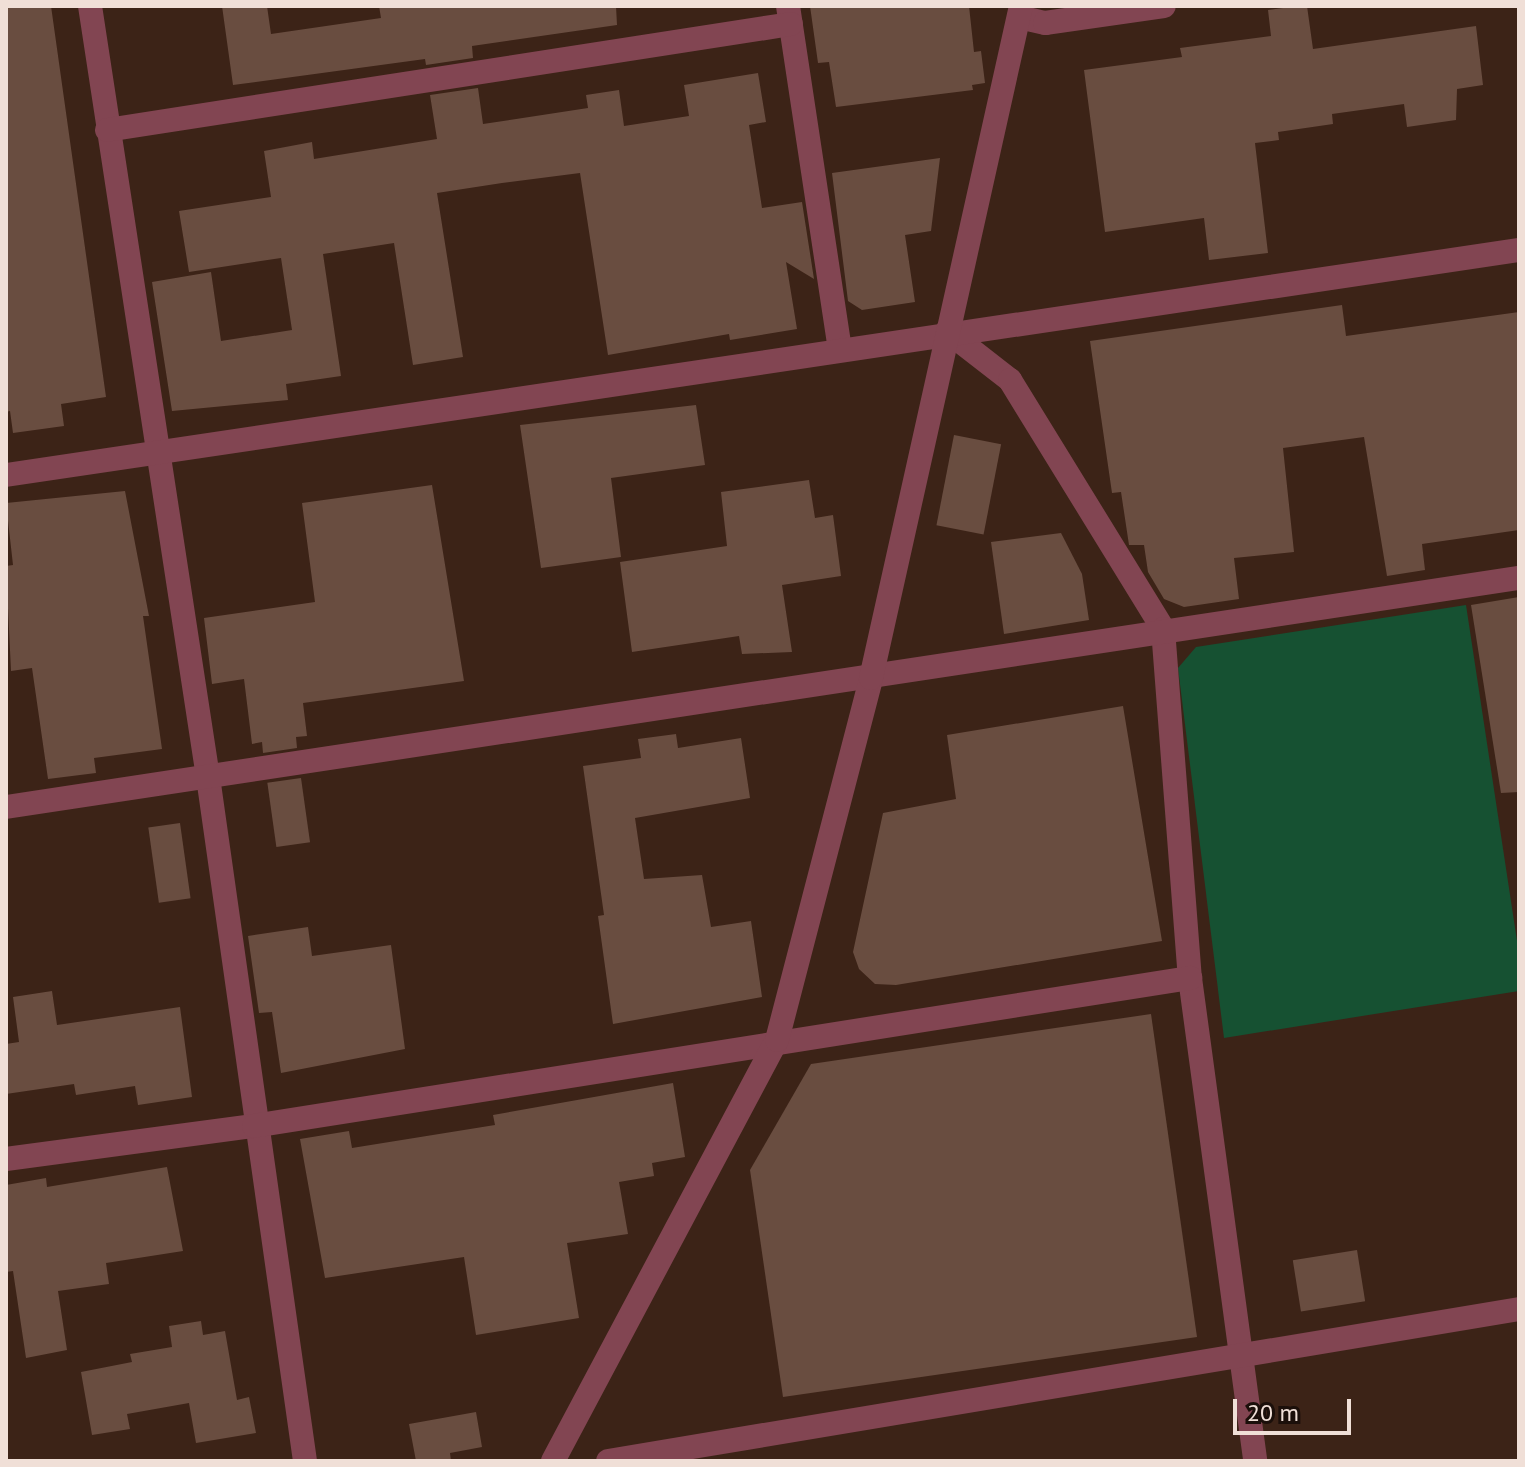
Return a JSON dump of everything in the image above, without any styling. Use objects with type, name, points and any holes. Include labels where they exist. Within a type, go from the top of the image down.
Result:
[{"type":"street","points":[[90,6],[208,777],[301,1460]]},
{"type":"street","points":[[553,1461],[777,1040],[871,678],[1020,11],[1045,23],[1164,6]]},
{"type":"street","points":[[107,130],[790,15],[840,350]]},
{"type":"street","points":[[6,475],[840,350],[947,331],[1519,250]]},
{"type":"street","points":[[947,331],[1010,380],[1163,629],[1190,978],[1255,1461]]},
{"type":"street","points":[[6,807],[871,678],[1163,629],[1519,578]]},
{"type":"street","points":[[6,1159],[254,1126],[777,1040],[1190,978]]},
{"type":"street","points":[[608,1461],[1519,1309]]},
{"type":"green space","points":[[1466,605],[1519,954],[1519,991],[1224,1038],[1178,668],[1196,647]]},
{"type":"building","points":[[51,6],[106,397],[61,404],[64,426],[13,433],[10,411],[6,412],[6,8]]},
{"type":"building","points":[[222,6],[267,6],[271,34],[381,18],[379,6],[616,6],[617,25],[472,46],[473,58],[426,65],[425,59],[233,85]]},
{"type":"building","points":[[810,6],[969,6],[974,52],[981,51],[985,83],[972,85],[973,90],[836,107],[829,62],[818,63]]},
{"type":"building","points":[[1307,6],[1313,49],[1476,26],[1483,85],[1457,89],[1456,120],[1407,127],[1404,104],[1332,114],[1333,124],[1278,132],[1279,140],[1255,143],[1268,253],[1209,260],[1204,218],[1105,232],[1084,70],[1182,57],[1180,48],[1271,36],[1268,10]]},
{"type":"building","points":[[758,73],[766,122],[749,125],[762,208],[802,202],[814,279],[786,262],[797,329],[730,340],[729,334],[608,355],[580,173],[502,183],[437,193],[463,357],[413,365],[394,243],[323,254],[341,376],[286,384],[288,400],[172,411],[152,282],[211,272],[221,341],[292,330],[281,258],[189,272],[179,211],[271,197],[264,151],[312,142],[314,159],[437,139],[430,95],[478,88],[483,124],[588,108],[586,95],[619,90],[624,126],[689,116],[684,85]]},
{"type":"building","points":[[940,158],[931,231],[905,235],[915,302],[862,310],[848,301],[832,173]]},
{"type":"building","points":[[1342,305],[1346,336],[1519,312],[1519,530],[1422,544],[1425,570],[1387,576],[1364,437],[1283,448],[1294,552],[1234,558],[1239,599],[1184,607],[1164,599],[1148,572],[1144,545],[1129,545],[1121,492],[1112,493],[1090,341]]},
{"type":"building","points":[[696,405],[705,465],[611,478],[621,557],[541,568],[520,425]]},
{"type":"building","points":[[954,435],[1001,444],[984,534],[936,525]]},
{"type":"building","points":[[809,480],[815,518],[833,515],[841,576],[782,585],[792,652],[742,654],[739,636],[632,652],[620,562],[727,546],[721,492]]},
{"type":"building","points":[[432,485],[464,681],[303,703],[307,736],[296,737],[297,748],[263,753],[262,742],[252,744],[244,679],[212,684],[204,618],[315,602],[302,503]]},
{"type":"building","points":[[125,491],[149,616],[143,616],[162,749],[94,758],[96,773],[48,779],[32,668],[11,671],[6,566],[13,565],[6,503]]},
{"type":"building","points":[[1061,533],[1082,574],[1089,620],[1004,634],[991,542]]},
{"type":"building","points":[[1519,597],[1519,792],[1501,793],[1471,605]]},
{"type":"building","points":[[1123,706],[1162,941],[896,985],[875,984],[859,969],[853,952],[883,813],[956,799],[947,735]]},
{"type":"building","points":[[676,734],[678,748],[741,738],[750,798],[635,818],[644,879],[702,875],[711,927],[751,921],[762,997],[613,1024],[598,916],[604,915],[583,766],[641,758],[638,739]]},
{"type":"building","points":[[301,778],[310,842],[276,847],[267,783]]},
{"type":"building","points":[[180,823],[191,898],[159,903],[148,827]]},
{"type":"building","points":[[308,927],[312,956],[391,945],[405,1049],[281,1073],[272,1012],[259,1013],[248,936]]},
{"type":"building","points":[[52,991],[57,1025],[180,1007],[192,1097],[138,1105],[135,1086],[76,1095],[74,1084],[6,1094],[6,1044],[19,1042],[13,997]]},
{"type":"building","points":[[1151,1014],[1197,1337],[783,1397],[750,1170],[811,1064]]},
{"type":"building","points":[[673,1083],[685,1157],[652,1163],[654,1176],[619,1182],[628,1234],[567,1243],[579,1318],[476,1335],[464,1257],[325,1278],[300,1139],[349,1131],[352,1148],[495,1125],[493,1115]]},
{"type":"building","points":[[167,1167],[183,1251],[106,1263],[109,1284],[58,1291],[67,1350],[26,1358],[13,1271],[6,1272],[6,1185],[46,1178],[47,1187]]},
{"type":"building","points":[[1357,1250],[1365,1301],[1301,1312],[1293,1260]]},
{"type":"building","points":[[201,1321],[203,1335],[225,1331],[237,1400],[249,1397],[256,1433],[196,1443],[189,1403],[127,1414],[130,1429],[92,1435],[81,1372],[132,1362],[130,1354],[172,1347],[169,1326]]},
{"type":"building","points":[[476,1412],[482,1447],[450,1453],[451,1461],[416,1461],[409,1424]]}]
